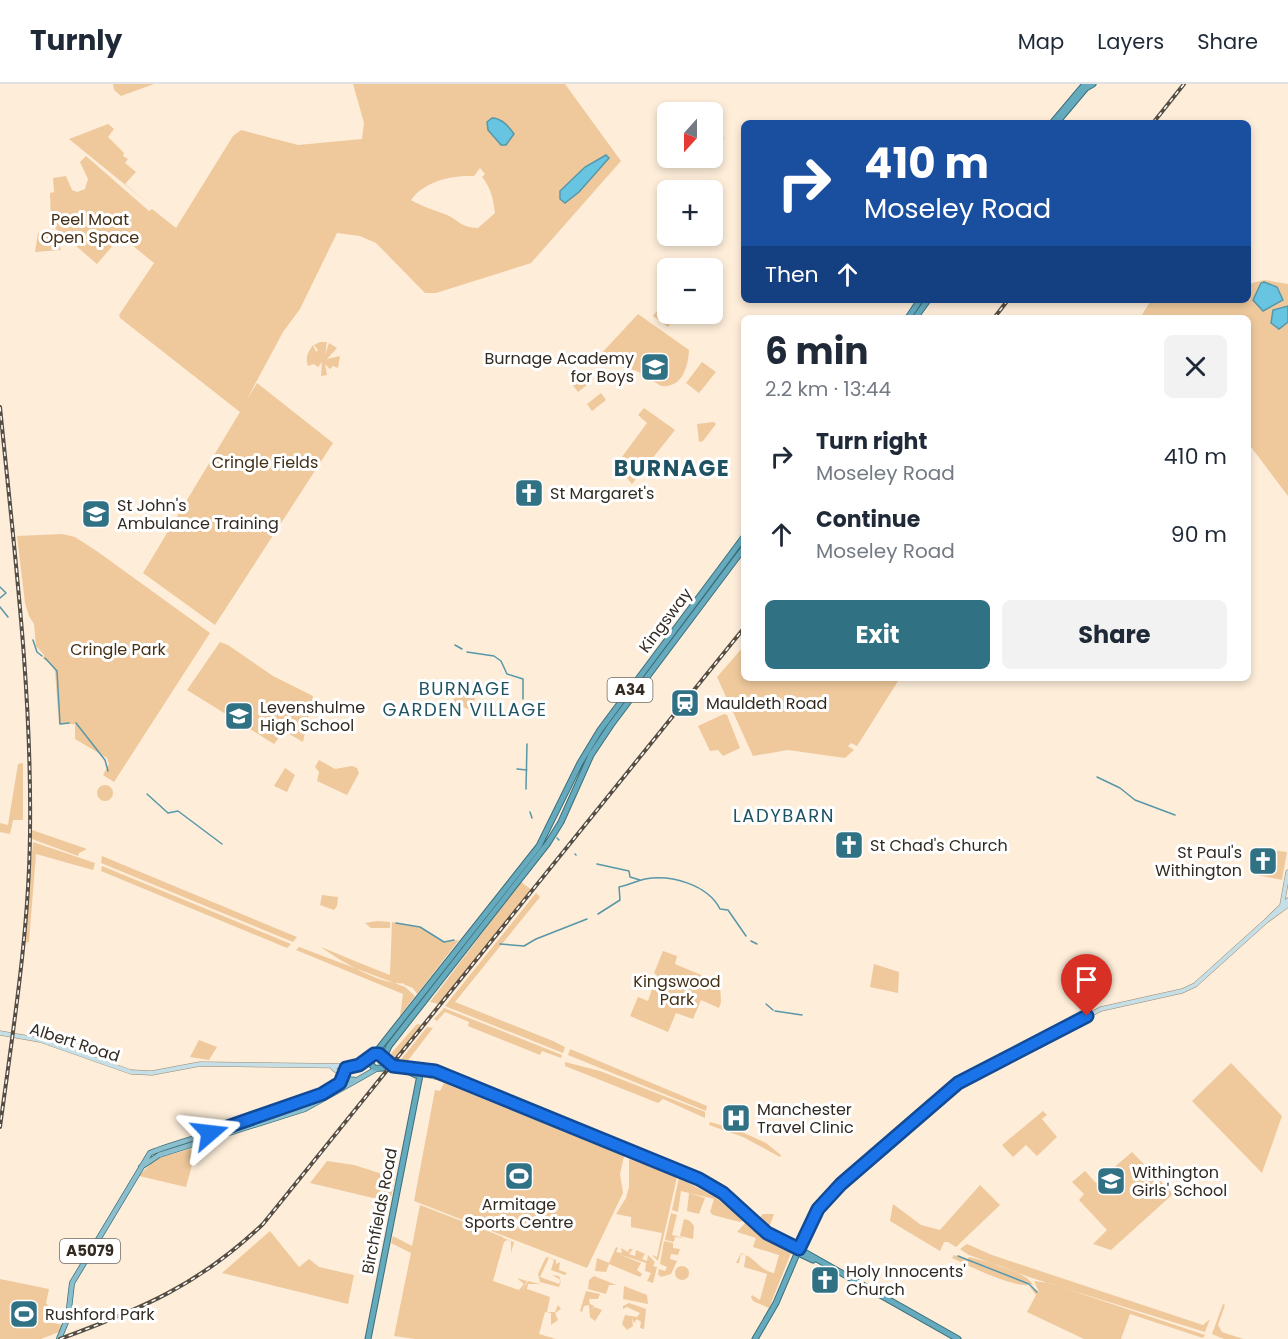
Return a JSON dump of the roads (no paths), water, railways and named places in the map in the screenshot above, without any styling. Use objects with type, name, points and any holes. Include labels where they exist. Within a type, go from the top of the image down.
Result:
[{"type":"highway","points":[[1059,120],[1085,84]]},
{"type":"highway","points":[[1081,92],[1093,84]]},
{"type":"highway","points":[[1063,120],[1093,84]]},
{"type":"highway","name":"Kingsway","points":[[539,846],[580,763],[600,729],[741,541]]},
{"type":"highway","name":"Kingsway","points":[[372,1056],[417,1002],[425,997],[548,843],[591,755],[741,552]]},
{"type":"highway","name":"Kingsway","points":[[384,1058],[389,1046],[557,822],[572,796]]},
{"type":"highway","points":[[398,1067],[384,1058],[372,1056],[370,1066],[398,1067],[417,1072]]},
{"type":"highway","name":"A34","points":[[378,1068],[384,1058]]},
{"type":"highway","name":"Birchfields Road","points":[[368,1339],[417,1088],[417,1072]]},
{"type":"highway","points":[[755,1339],[776,1303],[798,1251],[958,1339]]},
{"type":"main road","points":[[417,1072],[437,1072],[690,1175],[718,1190],[762,1229],[798,1251],[814,1215],[841,1184],[958,1083],[1101,1009],[1195,986],[1286,904],[1283,894],[1288,872]]},
{"type":"main road","name":"Albert Road","points":[[0,1033],[40,1040],[105,1065],[131,1072],[160,1072],[186,1065],[332,1068],[352,1066]]},
{"type":"main road","name":"Kingsway","points":[[150,1153],[302,1103],[336,1086],[343,1077],[344,1070],[372,1056]]},
{"type":"main road","points":[[332,1068],[349,1081],[357,1080]]},
{"type":"main road","name":"A5079","points":[[139,1169],[159,1155],[305,1109],[378,1068]]},
{"type":"main road","points":[[150,1153],[153,1156],[159,1155]]},
{"type":"main road","name":"A5079","points":[[59,1339],[68,1317],[72,1283],[150,1153]]},
{"type":"water","points":[[492,118],[502,121],[514,134],[506,145],[501,145],[488,130],[487,122]]},
{"type":"water","points":[[606,155],[609,158],[579,192],[565,203],[560,199],[560,191],[585,167]]},
{"type":"water","points":[[1261,283],[1277,287],[1283,300],[1263,311],[1253,300]]},
{"type":"water","points":[[1288,306],[1288,322],[1279,329],[1271,323],[1273,310]]},
{"type":"waterway","points":[[0,587],[6,593],[0,598]]},
{"type":"waterway","points":[[0,607],[8,617]]},
{"type":"waterway","points":[[33,640],[37,652],[42,656]]},
{"type":"waterway","points":[[455,645],[462,649]]},
{"type":"waterway","points":[[467,652],[494,656],[501,661],[507,674],[523,679],[523,699]]},
{"type":"waterway","points":[[45,658],[57,671],[60,724],[69,723]]},
{"type":"waterway","points":[[76,723],[105,760],[108,771]]},
{"type":"waterway","points":[[526,789],[527,744]]},
{"type":"waterway","points":[[517,769],[527,770]]},
{"type":"waterway","points":[[1097,777],[1120,788],[1135,800],[1175,815]]},
{"type":"waterway","points":[[147,794],[168,813],[178,811],[222,844]]},
{"type":"waterway","points":[[530,812],[532,818]]},
{"type":"waterway","points":[[597,864],[629,871],[630,877],[640,880]]},
{"type":"waterway","points":[[598,914],[620,900],[619,887],[645,879],[666,878],[688,883],[707,893],[720,909],[728,910],[746,936]]},
{"type":"waterway","points":[[500,944],[524,946],[587,919]]},
{"type":"waterway","points":[[396,923],[420,927],[444,942],[454,940]]},
{"type":"waterway","points":[[751,941],[757,944]]},
{"type":"waterway","points":[[766,1004],[773,1010]]},
{"type":"waterway","points":[[775,1011],[802,1015]]},
{"type":"waterway","points":[[958,1256],[1029,1284],[1037,1292]]},
{"type":"railway","points":[[1155,120],[1184,84]]},
{"type":"railway","points":[[996,315],[1006,303]]},
{"type":"railway","points":[[0,407],[25,673],[30,779],[27,907],[0,1127]]},
{"type":"railway","points":[[60,1339],[143,1306],[168,1293],[216,1263],[263,1224],[741,632]]},
{"type":"place","name":"Burnage Academy for Boys","points":[[655,367]]},
{"type":"place","name":"St Margaret's","points":[[529,493]]},
{"type":"place","name":"St John's Ambulance Training","points":[[96,514]]},
{"type":"place","name":"Mauldeth Road","points":[[685,703]]},
{"type":"place","name":"Levenshulme High School","points":[[239,716]]},
{"type":"place","name":"St Chad's Church","points":[[849,845]]},
{"type":"place","name":"St Paul's Withington","points":[[1263,861]]},
{"type":"place","name":"Manchester Travel Clinic","points":[[736,1118]]},
{"type":"place","name":"Armitage Sports Centre","points":[[519,1176]]},
{"type":"place","name":"Withington Girls' School","points":[[1111,1181]]},
{"type":"place","name":"Holy Innocents' Church","points":[[825,1280]]},
{"type":"place","name":"Rushford Park","points":[[24,1314]]},
{"type":"district","name":"BURNAGE","points":[[672,468]]},
{"type":"district","name":"BURNAGE GARDEN VILLAGE","points":[[465,699]]},
{"type":"district","name":"LADYBARN","points":[[784,816]]},
{"type":"park label","name":"Peel Moat Open Space","points":[[90,228]]},
{"type":"park label","name":"Cringle Fields","points":[[265,462]]},
{"type":"park label","name":"Cringle Park","points":[[118,649]]},
{"type":"park label","name":"Kingswood Park","points":[[677,990]]}]
